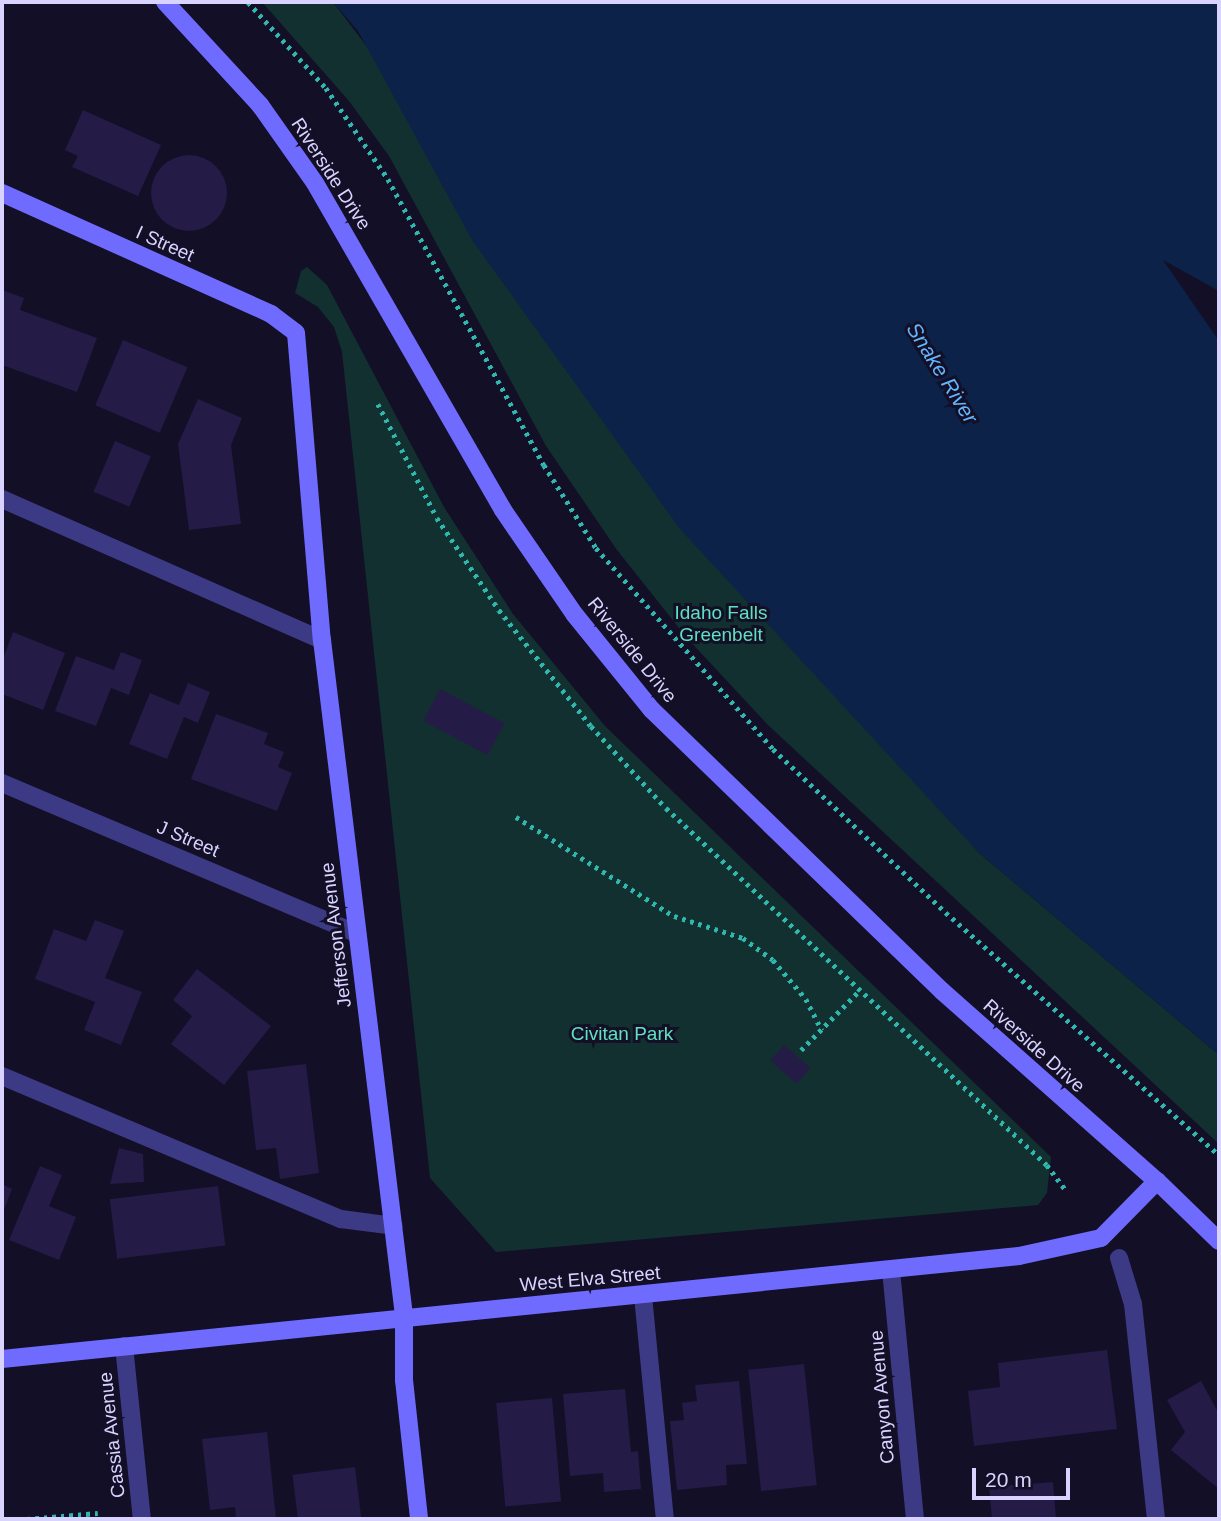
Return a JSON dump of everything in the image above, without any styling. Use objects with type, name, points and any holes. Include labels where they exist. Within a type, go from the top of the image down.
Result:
[{"type":"street","name":"Riverside Drive","points":[[165,2],[260,105],[315,183],[503,510],[575,615],[652,710],[942,991],[1157,1181],[1219,1241]]},
{"type":"street","name":"I Street","points":[[2,193],[278,318],[296,333],[299,344]]},
{"type":"street","name":"Jefferson Avenue","points":[[299,344],[322,640],[404,1316],[404,1380],[419,1519]]},
{"type":"street","points":[[2,499],[322,640]]},
{"type":"street","name":"J Street","points":[[2,783],[357,934]]},
{"type":"street","points":[[2,1076],[341,1219],[394,1226]]},
{"type":"street","name":"West Elva Street","points":[[2,1359],[404,1316],[643,1296],[1019,1256],[1101,1238],[1157,1181]]},
{"type":"street","points":[[1119,1258],[1133,1304],[1156,1519]]},
{"type":"street","name":"Canyon Avenue","points":[[891,1270],[915,1519]]},
{"type":"street","points":[[643,1296],[665,1519]]},
{"type":"street","name":"Cassia Avenue","points":[[124,1346],[142,1519]]},
{"type":"path","points":[[248,2],[326,88],[388,179],[544,465],[596,548],[773,749],[952,918],[1219,1155]]},
{"type":"path","points":[[378,404],[437,518],[499,610],[591,726],[666,808],[1047,1165],[1066,1190]]},
{"type":"path","points":[[516,817],[674,916],[743,938],[773,960],[806,999],[821,1030]]},
{"type":"path","points":[[801,1050],[859,991]]},
{"type":"path","points":[[27,1519],[98,1513]]},
{"type":"green space","name":"Idaho Falls Greenbelt","points":[[262,2],[333,2],[978,852],[1219,1055],[1219,1144],[768,725],[687,638],[617,550],[546,446],[389,156],[349,101]]},
{"type":"green space","name":"Civitan Park","points":[[307,267],[327,285],[444,507],[513,614],[605,726],[1051,1157],[1047,1193],[1038,1205],[496,1252],[430,1178],[342,352],[334,327],[318,307],[295,293],[301,271]]},
{"type":"water","name":"Snake River","points":[[333,2],[1219,2],[1219,291],[1163,260],[1219,341],[1219,1055],[978,852],[680,529],[472,240],[358,31]]},
{"type":"building","points":[[83,110],[161,145],[138,196],[72,167],[78,156],[65,150]]},
{"type":"building","points":[[189,155],[204,158],[216,166],[224,178],[227,193],[224,208],[216,220],[204,228],[189,231],[174,228],[162,220],[154,208],[151,193],[154,178],[162,166],[174,158]]},
{"type":"building","points":[[2,290],[24,298],[20,310],[97,338],[77,392],[2,365]]},
{"type":"building","points":[[123,340],[187,367],[160,433],[95,405]]},
{"type":"building","points":[[198,399],[242,418],[231,445],[241,524],[189,530],[178,444]]},
{"type":"building","points":[[115,441],[151,456],[129,507],[94,492]]},
{"type":"building","points":[[13,632],[65,653],[43,710],[2,694],[2,661]]},
{"type":"building","points":[[121,652],[142,660],[129,695],[111,688],[96,726],[55,711],[76,656],[114,670]]},
{"type":"building","points":[[188,683],[210,692],[198,723],[184,717],[167,759],[129,744],[150,693],[179,705]]},
{"type":"building","points":[[440,689],[504,723],[488,755],[423,721]]},
{"type":"building","points":[[216,714],[268,733],[264,744],[284,752],[278,767],[292,773],[277,811],[191,779]]},
{"type":"building","points":[[95,920],[124,931],[105,978],[142,992],[121,1045],[84,1030],[95,1002],[35,979],[54,929],[86,941]]},
{"type":"building","points":[[197,969],[271,1026],[224,1085],[171,1044],[192,1016],[173,1000]]},
{"type":"building","points":[[784,1045],[810,1068],[797,1084],[770,1061]]},
{"type":"building","points":[[306,1064],[319,1173],[280,1179],[276,1148],[256,1150],[247,1071]]},
{"type":"building","points":[[119,1148],[143,1154],[144,1182],[110,1184]]},
{"type":"building","points":[[40,1166],[62,1175],[49,1206],[76,1217],[59,1260],[9,1240]]},
{"type":"building","points":[[2,1184],[12,1189],[2,1215]]},
{"type":"building","points":[[218,1186],[225,1246],[117,1259],[110,1199]]},
{"type":"building","points":[[1107,1350],[1117,1429],[974,1446],[968,1391],[1000,1387],[998,1363]]},
{"type":"building","points":[[804,1364],[817,1485],[761,1491],[748,1370]]},
{"type":"building","points":[[739,1381],[747,1464],[726,1465],[727,1485],[677,1490],[670,1421],[684,1420],[682,1403],[697,1401],[695,1385]]},
{"type":"building","points":[[1201,1381],[1219,1414],[1219,1489],[1171,1450],[1185,1432],[1167,1400]]},
{"type":"building","points":[[625,1389],[631,1452],[638,1451],[641,1489],[604,1492],[603,1473],[570,1476],[563,1394]]},
{"type":"building","points":[[552,1398],[561,1502],[505,1506],[496,1403]]},
{"type":"building","points":[[267,1432],[276,1519],[236,1519],[235,1507],[210,1510],[202,1439]]},
{"type":"building","points":[[355,1467],[361,1519],[298,1519],[292,1475]]},
{"type":"building","points":[[1053,1482],[1056,1519],[992,1519],[989,1487]]}]
